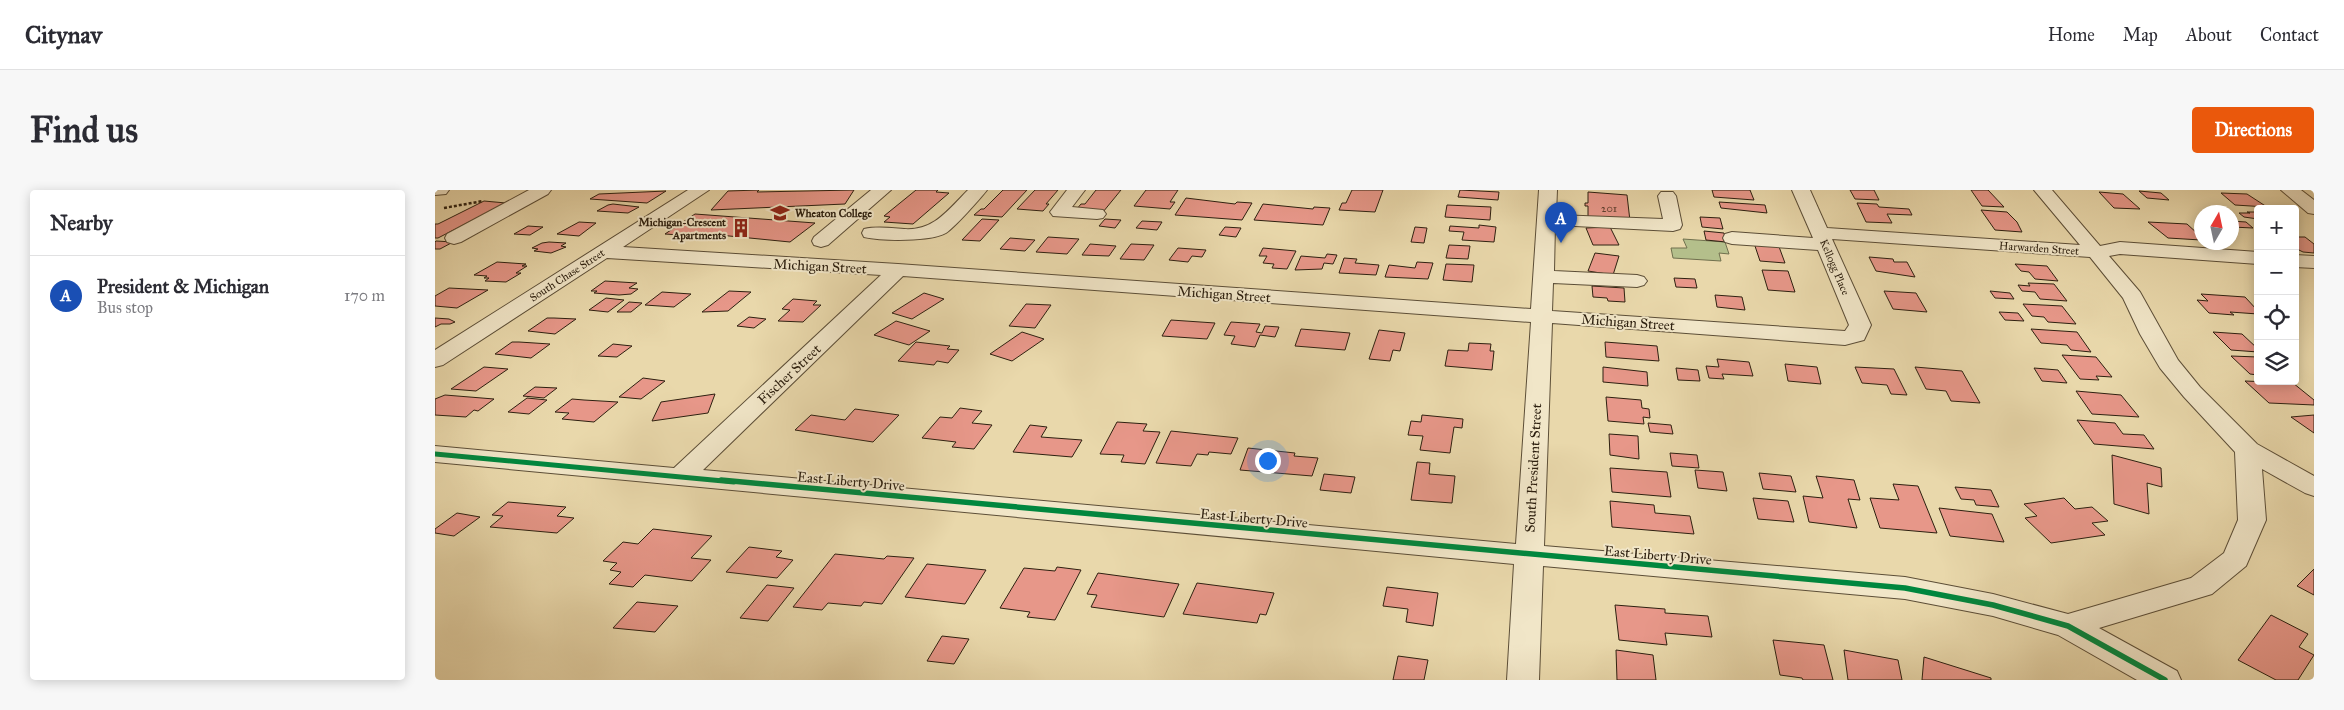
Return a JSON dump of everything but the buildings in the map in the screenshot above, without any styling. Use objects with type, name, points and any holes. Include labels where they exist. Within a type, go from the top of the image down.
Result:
[{"type":"street","points":[[435,190],[440,190]]},
{"type":"street","points":[[454,238],[542,190]]},
{"type":"street","name":"South Chase Street","points":[[435,360],[700,190]]},
{"type":"street","points":[[821,241],[882,190]]},
{"type":"street","points":[[871,233],[909,235],[939,229],[978,190]]},
{"type":"street","points":[[1076,190],[1059,212],[1097,214]]},
{"type":"street","name":"South President Street","points":[[1523,680],[1548,190]]},
{"type":"street","name":"Kellogg Place","points":[[1801,190],[1860,325],[1856,334],[1845,338]]},
{"type":"street","points":[[2043,190],[2133,296],[2151,334],[2168,362],[2192,392],[2248,450],[2314,486]]},
{"type":"street","points":[[2290,190],[2314,209]]},
{"type":"street","points":[[1547,220],[1634,230],[1673,225],[1667,196]]},
{"type":"street","name":"Harwarden Street","points":[[1732,238],[1823,238],[2096,252],[2120,248],[2254,258]]},
{"type":"street","name":"Michigan Street","points":[[603,252],[898,270],[1845,338]]},
{"type":"street","points":[[2299,260],[2314,262]]},
{"type":"street","name":"Fischer Street","points":[[680,477],[898,270]]},
{"type":"street","points":[[1543,276],[1637,281]]},
{"type":"street","points":[[2068,626],[2201,586],[2236,559],[2252,520],[2248,450]]},
{"type":"street","name":"East Liberty Drive","points":[[435,454],[1905,588],[1993,605],[2068,626],[2165,680]]},
{"type":"path","points":[[444,208],[488,200]]},
{"type":"green space","points":[[1683,239],[1725,242],[1729,254],[1719,253],[1721,261],[1673,258],[1671,248],[1687,248]]},
{"type":"cycle path","points":[[435,454],[1905,588],[1993,605],[2068,626],[2165,680]]},
{"type":"place","name":"Wheaton College","points":[[780,213]]},
{"type":"place","name":"Michigan-Crescent Apartments","points":[[741,228]]},
{"type":"place","name":"President & Michigan","points":[[1561,243]]}]
